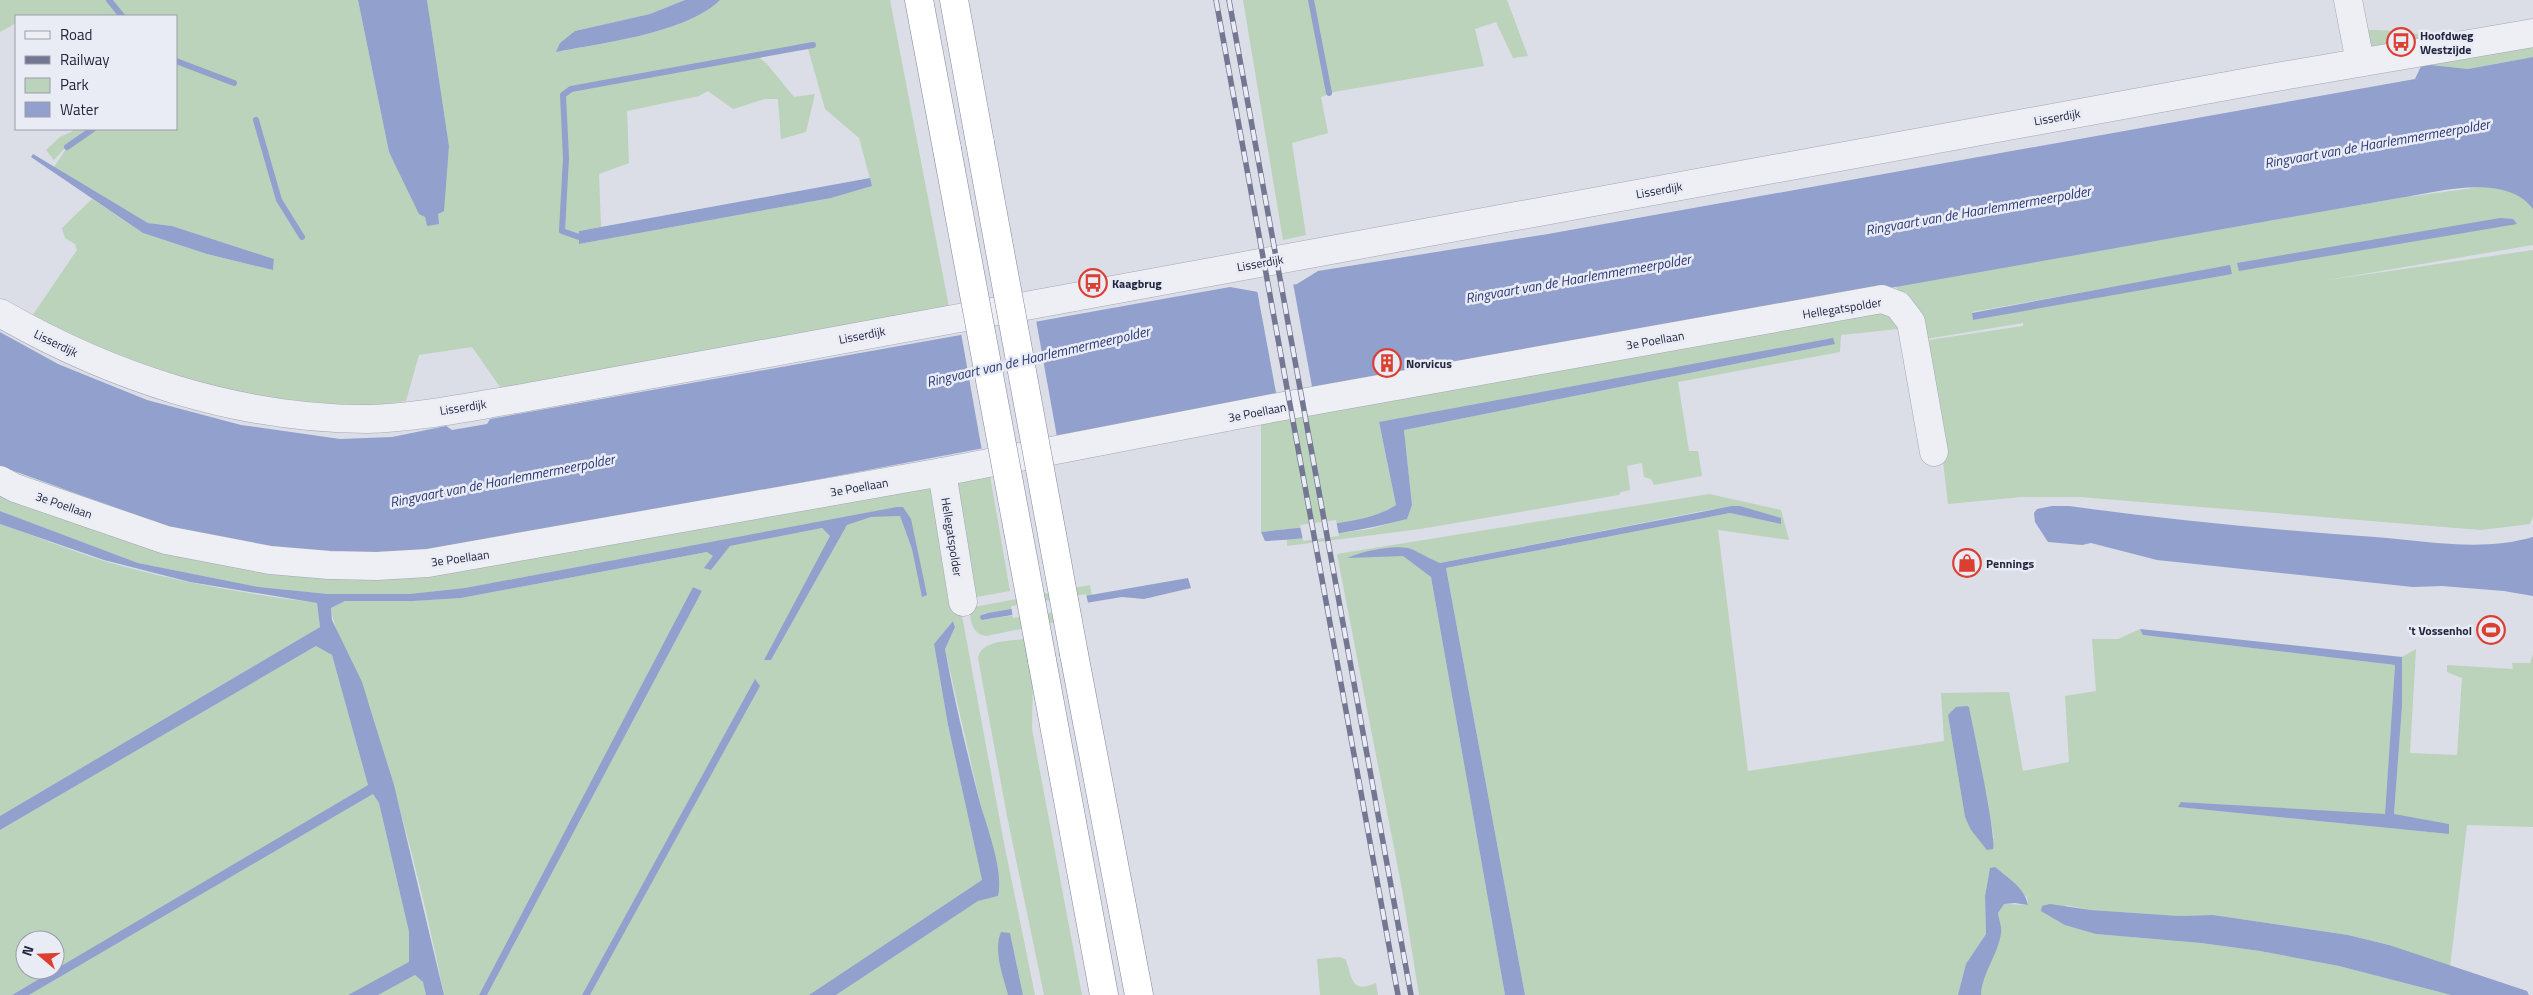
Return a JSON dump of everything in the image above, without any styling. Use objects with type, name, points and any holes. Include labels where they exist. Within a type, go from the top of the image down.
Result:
[{"type":"highway","points":[[919,0],[1104,995]]},
{"type":"highway","points":[[954,0],[1074,654],[1139,995]]},
{"type":"street","points":[[2348,0],[2360,62]]},
{"type":"street","name":"Lisserdijk","points":[[0,313],[63,347],[102,364],[206,398],[264,412],[296,416],[369,419],[401,416],[611,382],[2360,62],[2533,33]]},
{"type":"street","name":"Hellegatspolder","points":[[1723,328],[1882,299],[1898,305],[1911,322],[1934,452]]},
{"type":"street","name":"3e Poellaan","points":[[0,480],[15,488],[166,540],[270,560],[329,565],[377,566],[428,563],[501,552],[942,472],[1273,408],[1723,328]]},
{"type":"street","name":"Hellegatspolder","points":[[942,472],[962,602]]},
{"type":"green space","points":[[0,0],[358,0],[389,152],[425,217],[427,226],[438,214],[449,146],[427,0],[685,0],[650,14],[575,31],[557,52],[666,29],[687,21],[720,0],[890,0],[949,307],[564,381],[500,387],[472,347],[419,355],[406,401],[356,408],[257,402],[106,355],[30,319],[77,250],[75,244],[65,238],[62,228],[92,199],[143,233],[207,254],[273,270],[274,259],[172,226],[148,223],[54,167],[72,140],[54,160],[46,150],[60,137],[72,130],[178,130],[178,15],[15,15],[15,24],[0,32]],"holes":[[[807,45],[825,109],[859,138],[872,186],[831,198],[579,244],[579,231],[601,227],[599,174],[629,163],[627,111],[699,96],[708,91],[733,109],[765,99],[778,99],[781,139],[806,132],[815,94],[794,97],[767,64],[755,54]]]},
{"type":"green space","points":[[1243,0],[1507,0],[1528,56],[1513,58],[1496,22],[1475,29],[1484,66],[1334,92],[1321,97],[1328,133],[1292,143],[1306,235],[1283,240]]},
{"type":"green space","points":[[2366,30],[2404,32],[2443,41],[2369,46]]},
{"type":"green space","points":[[2533,44],[2533,57],[2468,69],[2422,64]]},
{"type":"green space","points":[[2533,180],[2533,245],[2322,281],[2533,250],[2533,516],[2530,524],[2481,530],[2080,497],[2021,497],[1948,504],[1929,340],[2023,326],[2023,323],[1920,340],[1910,297],[1906,292],[1898,292],[1896,286],[2399,198]],"holes":[[[2230,266],[1973,320],[1972,312]]]},
{"type":"green space","points":[[1882,308],[1907,328],[1841,335],[1840,352],[1678,382],[1689,451],[1698,451],[1702,476],[1654,485],[1651,479],[1644,477],[1642,463],[1627,466],[1630,490],[1621,492],[1619,495],[1420,529],[1287,546],[1287,540],[1370,529],[1407,519],[1412,505],[1404,430],[1835,344],[1379,423],[1396,505],[1384,512],[1350,521],[1261,532],[1261,420]]},
{"type":"green space","points":[[989,470],[1010,591],[971,598],[954,477]]},
{"type":"green space","points":[[929,485],[943,513],[1004,843],[1035,995],[1023,995],[1010,933],[998,953],[1008,995],[836,995],[978,901],[998,896],[996,863],[945,649],[955,627],[953,621],[934,644],[948,725],[982,880],[809,995],[590,995],[759,687],[755,680],[582,995],[487,995],[702,591],[693,587],[479,995],[444,995],[420,886],[381,742],[366,695],[337,632],[331,608],[345,601],[413,601],[461,598],[708,552],[713,556],[711,570],[730,546],[822,528],[831,536],[764,660],[771,660],[847,525],[871,517],[900,516],[912,549],[903,507],[465,588],[409,594],[328,594],[259,587],[138,563],[0,511],[0,488]]},
{"type":"green space","points":[[1709,494],[1781,510],[1789,540],[1718,530],[1748,771],[1944,741],[1941,693],[2009,692],[2023,771],[2069,762],[2065,696],[2096,691],[2092,639],[2118,639],[2140,629],[2143,635],[2395,665],[2385,815],[2181,802],[2179,807],[2449,834],[2449,824],[2394,815],[2402,707],[2402,657],[2416,649],[2410,753],[2457,755],[2462,678],[2447,672],[2447,665],[2513,669],[2512,663],[2530,663],[2533,654],[2533,827],[2467,825],[2450,967],[2389,945],[2348,935],[2213,915],[2179,916],[2091,910],[2065,905],[2096,934],[2201,943],[2260,951],[2339,966],[2451,995],[1981,995],[1985,974],[1996,948],[1999,927],[1998,913],[2004,904],[2028,905],[2027,897],[1990,868],[1985,896],[1986,934],[1966,965],[1958,995],[1525,995],[1446,568],[1730,513],[1781,524],[1740,506],[1702,511],[1440,563],[1423,557],[1409,548],[1392,555],[1403,556],[1431,577],[1505,995],[1419,995],[1402,889],[1337,554]],"holes":[[[1967,706],[1969,707],[1994,838],[1987,849],[1965,817],[1948,715]]]},
{"type":"green space","points":[[0,524],[104,561],[156,575],[236,591],[317,603],[320,627],[0,816]]},
{"type":"green space","points":[[1090,585],[1092,596],[981,614],[982,620],[1079,606],[1081,617],[986,636],[977,632],[971,622],[969,608]]},
{"type":"green space","points":[[1026,639],[1033,671],[1032,729],[1082,995],[1044,995],[1007,816],[978,658],[980,652],[997,642]]},
{"type":"green space","points":[[316,646],[332,655],[368,785],[65,964],[65,930],[15,930],[15,980],[38,980],[12,995],[0,995],[0,830]]},
{"type":"green space","points":[[373,794],[379,803],[409,932],[409,963],[348,995],[29,995],[55,980],[65,980],[65,974]]},
{"type":"green space","points":[[1340,957],[1346,960],[1352,978],[1357,985],[1362,987],[1376,983],[1378,995],[1320,995],[1317,959]]},
{"type":"green space","points":[[415,975],[423,982],[426,995],[378,995]]},
{"type":"water","points":[[358,0],[427,0],[449,146],[444,211],[438,214],[439,224],[427,226],[425,217],[419,214],[389,152]]},
{"type":"water","points":[[685,0],[720,0],[687,21],[666,29],[556,52],[560,43],[575,31],[650,14]]},
{"type":"water","name":"Ringvaart van de Haarlemmermeerpolder","points":[[2533,57],[2533,209],[2521,198],[2506,191],[2489,188],[2470,187],[2432,192],[979,449],[504,539],[379,557],[270,547],[170,527],[0,466],[0,332],[58,364],[147,400],[241,425],[340,439],[392,437],[446,426],[452,430],[487,424],[490,419],[1230,287],[1258,292],[1297,284],[1318,271],[1548,234],[2415,79],[2422,64],[2468,69]]},
{"type":"water","points":[[33,154],[148,223],[172,226],[274,259],[273,270],[207,254],[143,233],[31,157]]},
{"type":"water","points":[[870,178],[872,186],[831,198],[579,244],[579,231]]},
{"type":"water","points":[[2500,218],[2513,219],[2517,224],[2239,271],[2237,263]]},
{"type":"water","points":[[2230,265],[2232,274],[1973,320],[1972,313]]},
{"type":"water","points":[[1833,338],[1835,344],[1404,430],[1412,505],[1407,519],[1354,531],[1301,538],[1265,541],[1261,532],[1350,521],[1384,512],[1396,505],[1379,422]]},
{"type":"water","points":[[1740,506],[1781,518],[1781,524],[1730,513],[1446,568],[1525,995],[1505,995],[1431,577],[1403,556],[1347,558],[1377,549],[1401,547],[1408,548],[1440,563]]},
{"type":"water","points":[[2052,506],[2069,506],[2260,528],[2434,543],[2494,544],[2533,537],[2533,596],[2504,591],[2442,586],[2413,587],[2157,560],[2091,543],[2082,545],[2048,542],[2035,522],[2034,513],[2037,509]]},
{"type":"water","points":[[903,507],[911,519],[927,595],[922,597],[912,549],[900,516],[871,517],[847,525],[771,660],[764,660],[830,536],[822,528],[730,546],[711,570],[704,568],[713,556],[707,552],[461,598],[413,601],[345,601],[331,608],[332,620],[362,682],[394,785],[444,995],[426,995],[423,982],[415,975],[378,995],[348,995],[409,962],[409,932],[379,803],[373,794],[65,974],[65,964],[368,785],[332,655],[316,646],[0,830],[0,816],[320,627],[317,603],[190,582],[104,560],[0,524],[0,511],[138,563],[259,587],[328,594],[409,594],[465,588]]},
{"type":"water","points":[[1188,578],[1191,588],[1144,599],[1122,597],[982,620],[980,618],[981,615],[988,613]]},
{"type":"water","points":[[693,587],[702,591],[487,995],[479,995]]},
{"type":"water","points":[[953,621],[955,627],[945,649],[965,743],[999,873],[998,896],[978,901],[836,995],[809,995],[982,880],[948,725],[934,644]]},
{"type":"water","points":[[2140,629],[2402,657],[2402,707],[2394,814],[2449,824],[2449,834],[2178,807],[2181,802],[2385,814],[2395,665],[2143,635]]},
{"type":"water","points":[[755,679],[760,686],[590,995],[582,995]]},
{"type":"water","points":[[1956,707],[1969,707],[1992,825],[1993,849],[1987,850],[1971,830],[1965,817],[1948,715]]},
{"type":"water","points":[[1995,867],[2020,888],[2028,905],[2004,904],[1998,913],[2001,933],[1997,949],[1984,979],[1981,995],[1958,995],[1966,964],[1986,934],[1985,896],[1990,868]]},
{"type":"water","points":[[2050,904],[2091,910],[2179,916],[2213,915],[2348,935],[2389,945],[2527,991],[2529,995],[2451,995],[2339,966],[2260,951],[2201,943],[2096,934],[2065,925],[2041,911],[2042,906]]},
{"type":"water","points":[[1001,932],[1010,933],[1023,995],[1008,995],[998,955]]},
{"type":"water","points":[[37,980],[55,980],[29,995],[12,995]]},
{"type":"pier","points":[[1293,283],[1313,392],[1277,398],[1257,290]]},
{"type":"pier","points":[[1036,320],[1057,437],[982,451],[961,333]]},
{"type":"pier","points":[[1336,520],[1339,536],[1303,541],[1300,525]]},
{"type":"pier","points":[[1086,594],[1089,607],[1013,618],[1011,606]]},
{"type":"waterway","points":[[109,0],[121,15]]},
{"type":"waterway","points":[[1311,0],[1329,93]]},
{"type":"waterway","points":[[587,236],[579,237],[562,231],[566,158],[563,95],[571,89],[813,45]]},
{"type":"waterway","points":[[178,62],[234,83]]},
{"type":"waterway","points":[[256,120],[279,200],[302,237]]},
{"type":"waterway","points":[[67,147],[92,130]]},
{"type":"railway","points":[[1216,0],[1398,995]]},
{"type":"railway","points":[[1229,0],[1411,995]]},
{"type":"place","name":"Hoofdweg Westzijde","points":[[2401,42]]},
{"type":"place","name":"Kaagbrug","points":[[1093,283]]},
{"type":"place","name":"Norvicus","points":[[1387,363]]},
{"type":"place","name":"Pennings","points":[[1967,563]]},
{"type":"place","name":"'t Vossenhol","points":[[2491,630]]}]
